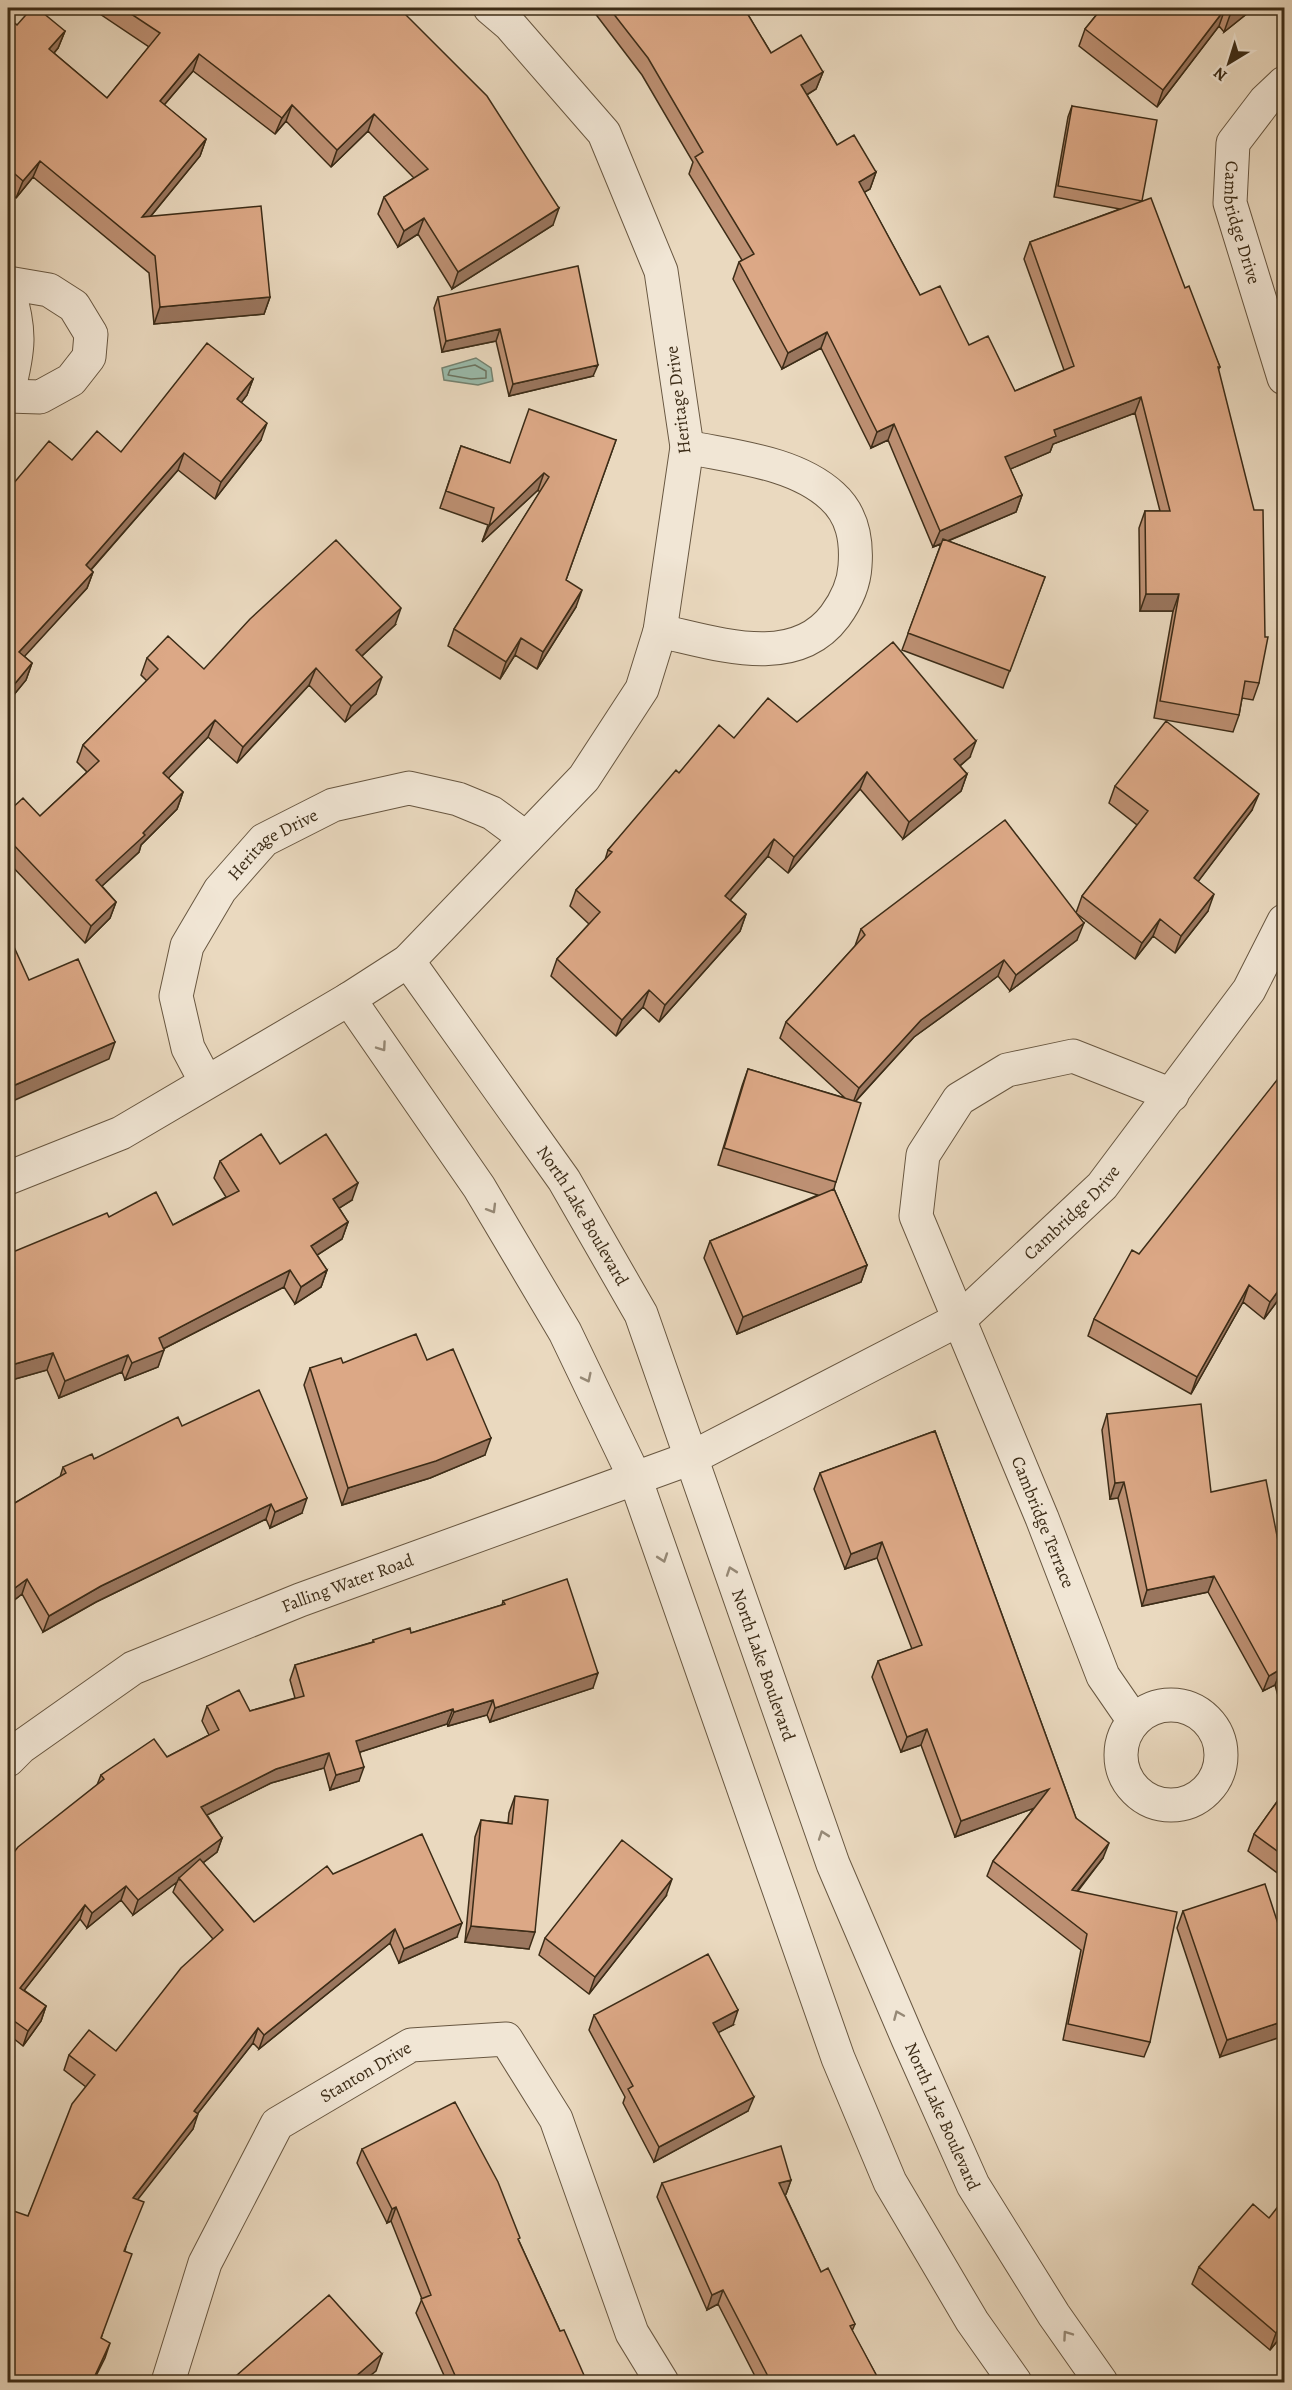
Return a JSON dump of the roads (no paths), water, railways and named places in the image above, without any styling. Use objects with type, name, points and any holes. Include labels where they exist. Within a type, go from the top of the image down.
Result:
[{"type":"street","name":"Heritage Drive","points":[[8,1178],[121,1132],[349,999],[408,961],[584,778],[642,689],[660,631],[687,447],[660,271],[604,133],[510,24],[490,8]]},
{"type":"street","name":"Cambridge Drive","points":[[1284,82],[1264,101],[1233,143],[1230,203],[1284,378]]},
{"type":"street","points":[[8,284],[49,290],[74,306],[91,334],[90,357],[71,380],[40,397],[8,394],[16,361],[18,321],[8,289]]},
{"type":"street","points":[[660,631],[745,648],[775,649],[807,641],[828,625],[844,603],[855,576],[857,547],[851,521],[833,496],[806,477],[764,464],[687,447]]},
{"type":"street","name":"Heritage Drive","points":[[206,1082],[188,1048],[176,996],[187,946],[220,890],[264,840],[333,805],[409,788],[458,799],[492,813],[526,838]]},
{"type":"street","name":"Cambridge Drive","points":[[692,1458],[960,1319],[1102,1186],[1278,954],[1284,921]]},
{"type":"street","name":"North Lake Boulevard","points":[[408,961],[564,1180],[635,1304],[692,1458],[833,1864],[903,2028],[973,2185],[1054,2315],[1101,2382]]},
{"type":"street","points":[[349,999],[490,1206],[565,1332],[635,1478],[847,2079],[890,2182],[972,2321],[1015,2382]]},
{"type":"street","points":[[960,1319],[916,1216],[923,1155],[959,1099],[1007,1070],[1073,1056],[1172,1095]]},
{"type":"street","name":"Cambridge Terrace","points":[[960,1319],[1103,1676],[1134,1721]]},
{"type":"street","name":"Falling Water Road","points":[[12,1747],[133,1668],[300,1600],[692,1458]]},
{"type":"street","name":"Stanton Drive","points":[[168,2382],[205,2263],[277,2124],[411,2045],[506,2039],[556,2119],[632,2334],[662,2382]]},
{"type":"water","points":[[476,358],[491,368],[493,381],[478,385],[444,380],[442,368]]}]
